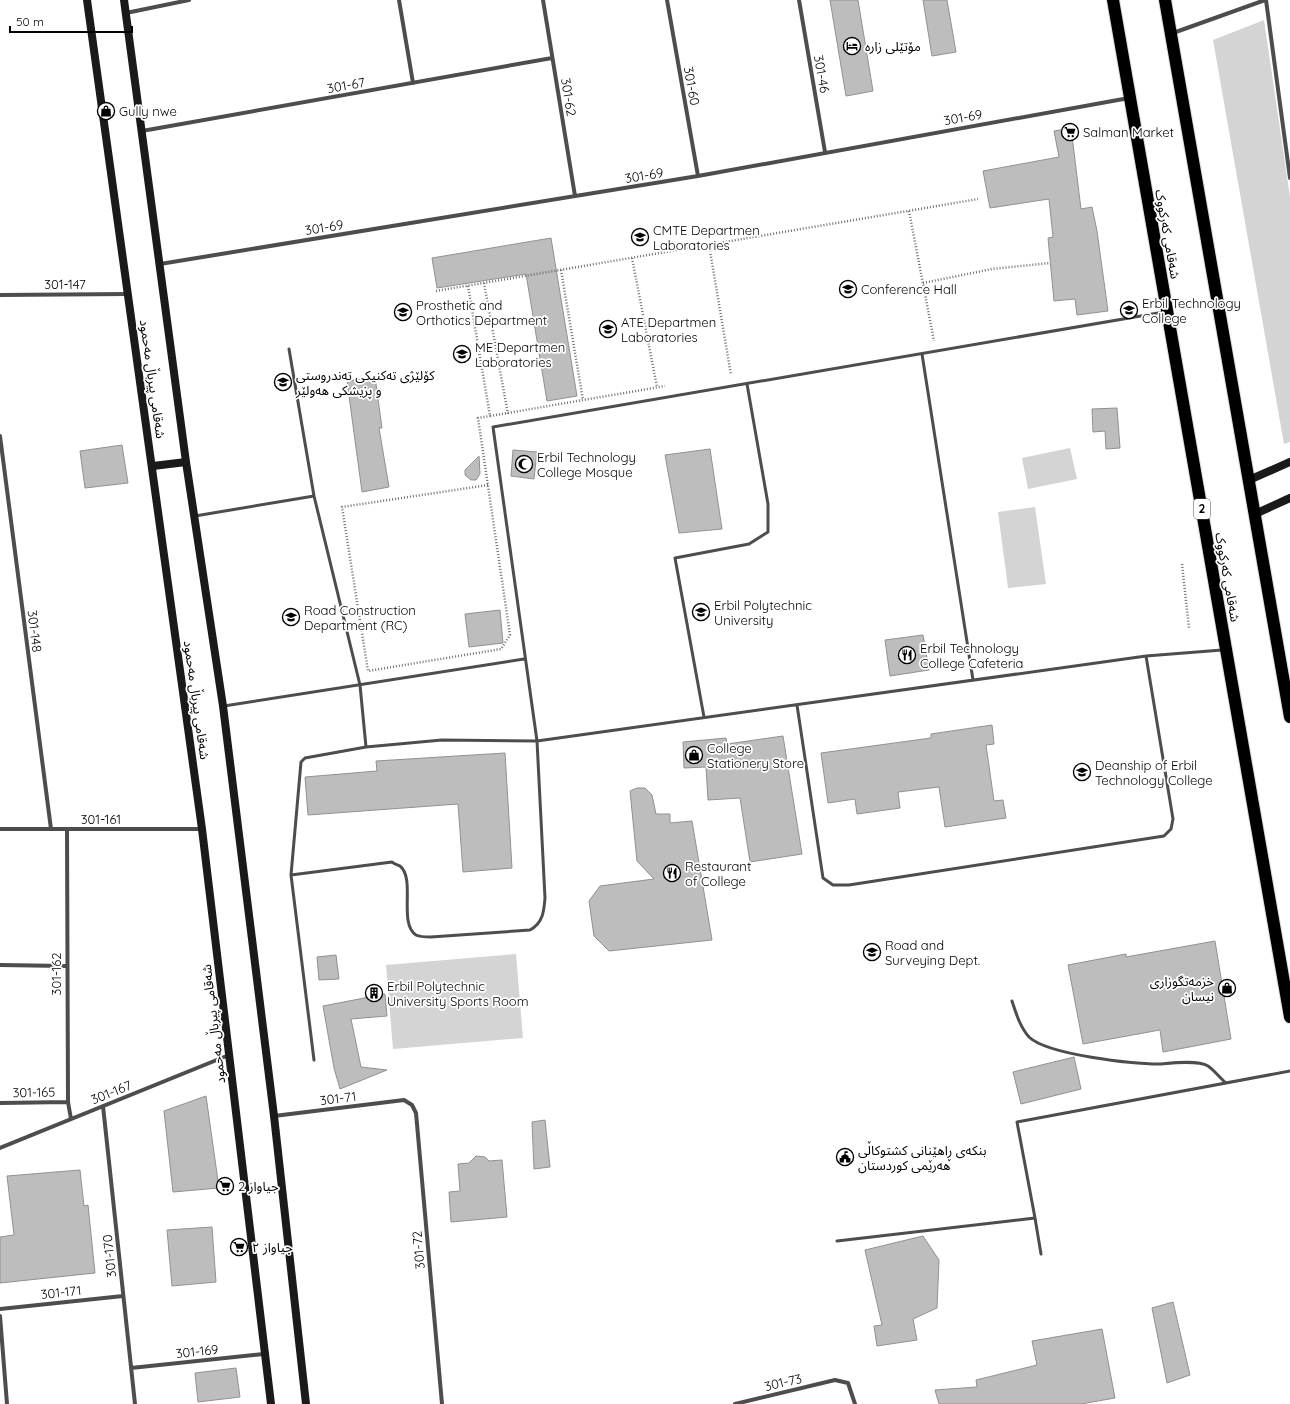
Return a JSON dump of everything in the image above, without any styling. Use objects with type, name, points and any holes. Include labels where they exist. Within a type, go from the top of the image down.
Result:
[{"type":"highway","name":"شەقامی کەرکووک","points":[[1113,0],[1290,1017]]},
{"type":"highway","points":[[1165,0],[1290,717]]},
{"type":"main road","name":"شەقامی پیرباڵ مەحمود","points":[[87,0],[153,466],[202,828],[271,1404]]},
{"type":"main road","name":"شەقامی پیرباڵ مەحمود","points":[[124,0],[193,517],[223,706],[274,1116],[306,1404]]},
{"type":"main road","points":[[153,466],[186,462]]},
{"type":"main road","points":[[1249,480],[1290,462]]},
{"type":"main road","points":[[1255,514],[1290,498]]},
{"type":"street","points":[[126,13],[189,0]]},
{"type":"street","points":[[399,0],[413,83]]},
{"type":"street","name":"301-62","points":[[543,0],[575,196]]},
{"type":"street","name":"301-60","points":[[667,0],[698,176]]},
{"type":"street","name":"301-46","points":[[799,0],[825,152]]},
{"type":"street","points":[[1171,34],[1265,0],[1290,178]]},
{"type":"street","name":"301-67","points":[[142,131],[552,58]]},
{"type":"street","name":"301-69","points":[[160,264],[698,176],[1130,98]]},
{"type":"street","name":"301-147","points":[[0,295],[129,294]]},
{"type":"street","name":"301-148","points":[[0,436],[51,829]]},
{"type":"street","name":"301-161","points":[[0,829],[202,828]]},
{"type":"street","name":"301-162","points":[[67,829],[66,966],[68,1102],[71,1120]]},
{"type":"street","points":[[0,965],[66,966]]},
{"type":"street","name":"301-167","points":[[0,1148],[229,1055]]},
{"type":"street","name":"301-71","points":[[274,1116],[404,1100]]},
{"type":"street","name":"301-72","points":[[404,1100],[412,1105],[416,1113],[442,1404]]},
{"type":"street","name":"301-165","points":[[0,1103],[68,1102]]},
{"type":"street","name":"301-170","points":[[103,1106],[136,1404]]},
{"type":"street","name":"301-171","points":[[0,1309],[123,1296]]},
{"type":"street","points":[[0,1316],[7,1404]]},
{"type":"street","name":"301-169","points":[[132,1368],[264,1354]]},
{"type":"street","name":"301-73","points":[[735,1404],[835,1380],[848,1383],[855,1404]]},
{"type":"lane","points":[[291,875],[392,862],[400,866],[406,874],[409,926],[414,934],[419,936],[431,937],[530,930],[537,926],[541,919],[545,898],[537,741],[524,659],[493,427],[1167,312]]},
{"type":"lane","points":[[289,349],[314,496],[360,686],[366,748]]},
{"type":"lane","points":[[922,354],[973,680]]},
{"type":"lane","points":[[704,717],[675,558],[749,544],[768,532],[768,504],[747,384]]},
{"type":"lane","points":[[193,517],[314,496]]},
{"type":"lane","points":[[314,1060],[291,875],[301,762],[306,758],[366,748],[442,740],[537,741],[1146,656],[1226,649]]},
{"type":"lane","points":[[797,705],[822,878],[833,885],[849,885],[1164,836],[1171,828],[1173,819],[1146,656]]},
{"type":"lane","points":[[223,706],[360,686],[524,659]]},
{"type":"lane","points":[[1012,1001],[1022,1028],[1030,1038],[1052,1048],[1098,1058],[1148,1064],[1198,1063],[1208,1066],[1226,1083]]},
{"type":"lane","points":[[1040,1254],[1018,1122],[1290,1071]]},
{"type":"lane","points":[[838,1241],[1035,1218]]},
{"type":"path","points":[[436,291],[978,199]]},
{"type":"path","points":[[909,210],[935,341],[927,342]]},
{"type":"path","points":[[708,245],[731,375]]},
{"type":"path","points":[[632,258],[657,387]]},
{"type":"path","points":[[923,283],[992,269],[1050,263]]},
{"type":"path","points":[[561,270],[583,400]]},
{"type":"path","points":[[484,283],[510,424]]},
{"type":"path","points":[[468,286],[490,416]]},
{"type":"path","points":[[724,376],[739,374]]},
{"type":"path","points":[[488,485],[342,507],[368,671],[501,649],[510,635],[488,485],[478,418],[672,385]]},
{"type":"path","points":[[1182,564],[1189,628]]},
{"type":"shaded area","points":[[1264,20],[1290,197],[1290,442],[1284,444],[1213,40]]},
{"type":"shaded area","points":[[1070,448],[1077,479],[1028,489],[1022,458]]},
{"type":"shaded area","points":[[1035,507],[1046,584],[1008,588],[998,512]]},
{"type":"shaded area","points":[[516,954],[523,1038],[393,1049],[386,965]]},
{"type":"building","name":"مۆتێلی زارە","points":[[830,0],[858,0],[873,91],[846,96]]},
{"type":"building","name":"مۆتێلی زارە","points":[[923,0],[947,0],[956,52],[932,56]]},
{"type":"building","points":[[1071,128],[1081,209],[1092,207],[1097,231],[1108,311],[1077,315],[1075,299],[1054,301],[1048,238],[1053,237],[1049,199],[990,208],[983,171],[1059,157],[1054,131]]},
{"type":"building","points":[[551,238],[577,396],[547,401],[526,274],[437,288],[432,258]]},
{"type":"building","points":[[375,377],[382,428],[379,428],[389,487],[362,492],[347,381]]},
{"type":"building","points":[[1117,408],[1120,448],[1106,449],[1105,431],[1093,432],[1092,409]]},
{"type":"building","points":[[122,445],[128,483],[85,488],[80,451]]},
{"type":"building","points":[[710,449],[722,529],[679,533],[665,455]]},
{"type":"building","name":"Erbil Technology College Mosque","points":[[513,450],[537,452],[534,479],[511,476]]},
{"type":"building","points":[[479,456],[480,474],[476,480],[471,480],[465,475],[465,470]]},
{"type":"building","points":[[500,610],[503,643],[469,647],[465,614]]},
{"type":"building","name":"Erbil Technology College Cafeteria","points":[[923,635],[929,670],[890,676],[885,640]]},
{"type":"building","points":[[992,725],[994,744],[986,745],[994,801],[1003,800],[1006,818],[945,827],[939,787],[898,792],[900,808],[857,814],[855,799],[828,803],[821,753],[931,738],[931,734]]},
{"type":"building","points":[[783,736],[802,854],[750,862],[740,798],[708,800],[706,767],[684,768],[683,742],[726,738],[727,744]]},
{"type":"building","points":[[505,753],[512,868],[463,872],[458,804],[308,815],[305,777],[377,771],[376,761]]},
{"type":"building","name":"Restaurant of College","points":[[637,788],[645,788],[652,795],[656,814],[670,814],[670,823],[692,821],[712,940],[609,951],[594,936],[589,901],[600,886],[654,879],[637,861],[630,791]]},
{"type":"building","points":[[1215,941],[1231,1039],[1163,1052],[1160,1030],[1083,1044],[1068,965],[1126,954],[1126,957]]},
{"type":"building","points":[[336,955],[339,979],[319,980],[317,957]]},
{"type":"building","points":[[385,994],[387,1016],[351,1019],[361,1067],[387,1070],[340,1089],[334,1068],[323,1006]]},
{"type":"building","points":[[1074,1057],[1081,1089],[1021,1104],[1013,1072]]},
{"type":"building","points":[[206,1096],[219,1188],[173,1192],[164,1111]]},
{"type":"building","points":[[545,1120],[550,1167],[534,1169],[532,1122]]},
{"type":"building","points":[[476,1156],[485,1157],[489,1161],[502,1160],[507,1217],[451,1222],[449,1192],[460,1191],[458,1164],[469,1163]]},
{"type":"building","points":[[80,1170],[84,1206],[88,1205],[95,1273],[0,1283],[0,1237],[14,1235],[7,1176]]},
{"type":"building","points":[[212,1227],[216,1282],[172,1286],[167,1230]]},
{"type":"building","points":[[923,1236],[939,1260],[937,1308],[913,1319],[917,1340],[877,1346],[874,1326],[882,1325],[865,1250]]},
{"type":"building","points":[[1173,1302],[1190,1375],[1167,1383],[1152,1308]]},
{"type":"building","points":[[1102,1329],[1115,1398],[1081,1404],[939,1404],[935,1390],[977,1387],[976,1380],[1037,1365],[1032,1341]]},
{"type":"building","points":[[236,1368],[240,1397],[198,1402],[195,1373]]},
{"type":"place","name":"مۆتێلی زارە","points":[[852,46]]},
{"type":"place","name":"Gully nwe","points":[[106,111]]},
{"type":"place","name":"Salman Market","points":[[1070,132]]},
{"type":"place","name":"CMTE Departmen Laboratories","points":[[640,237]]},
{"type":"place","name":"Conference Hall","points":[[848,289]]},
{"type":"place","name":"Erbil Technology College","points":[[1129,310]]},
{"type":"place","name":"Prosthetic and Orthotics Department","points":[[403,312]]},
{"type":"place","name":"ATE Departmen Laboratories","points":[[608,329]]},
{"type":"place","name":"ME Departmen Laboratories","points":[[462,354]]},
{"type":"place","name":"کۆلێژی تەکنیکی تەندروستی و پزیشکی هەولێر","points":[[283,382]]},
{"type":"place","name":"Erbil Technology College Mosque","points":[[524,464]]},
{"type":"place","name":"Erbil Polytechnic University","points":[[701,612]]},
{"type":"place","name":"Road Construction Department (RC)","points":[[291,617]]},
{"type":"place","name":"Erbil Technology College Cafeteria","points":[[907,655]]},
{"type":"place","name":"College Stationery Store","points":[[694,755]]},
{"type":"place","name":"Deanship of Erbil Technology College","points":[[1082,772]]},
{"type":"place","name":"Restaurant of College","points":[[672,873]]},
{"type":"place","name":"Road and Surveying Dept.","points":[[872,952]]},
{"type":"place","name":"خزمەتگوزاری نیسان","points":[[1227,988]]},
{"type":"place","name":"Erbil Polytechnic University Sports Room","points":[[374,993]]},
{"type":"place","name":"بنکەی ڕاهێنانی کشتوکاڵی هەرێمی کوردستان","points":[[845,1157]]},
{"type":"place","name":"جیاواز 2","points":[[225,1186]]},
{"type":"place","name":"جیاواز ٢","points":[[239,1247]]}]
